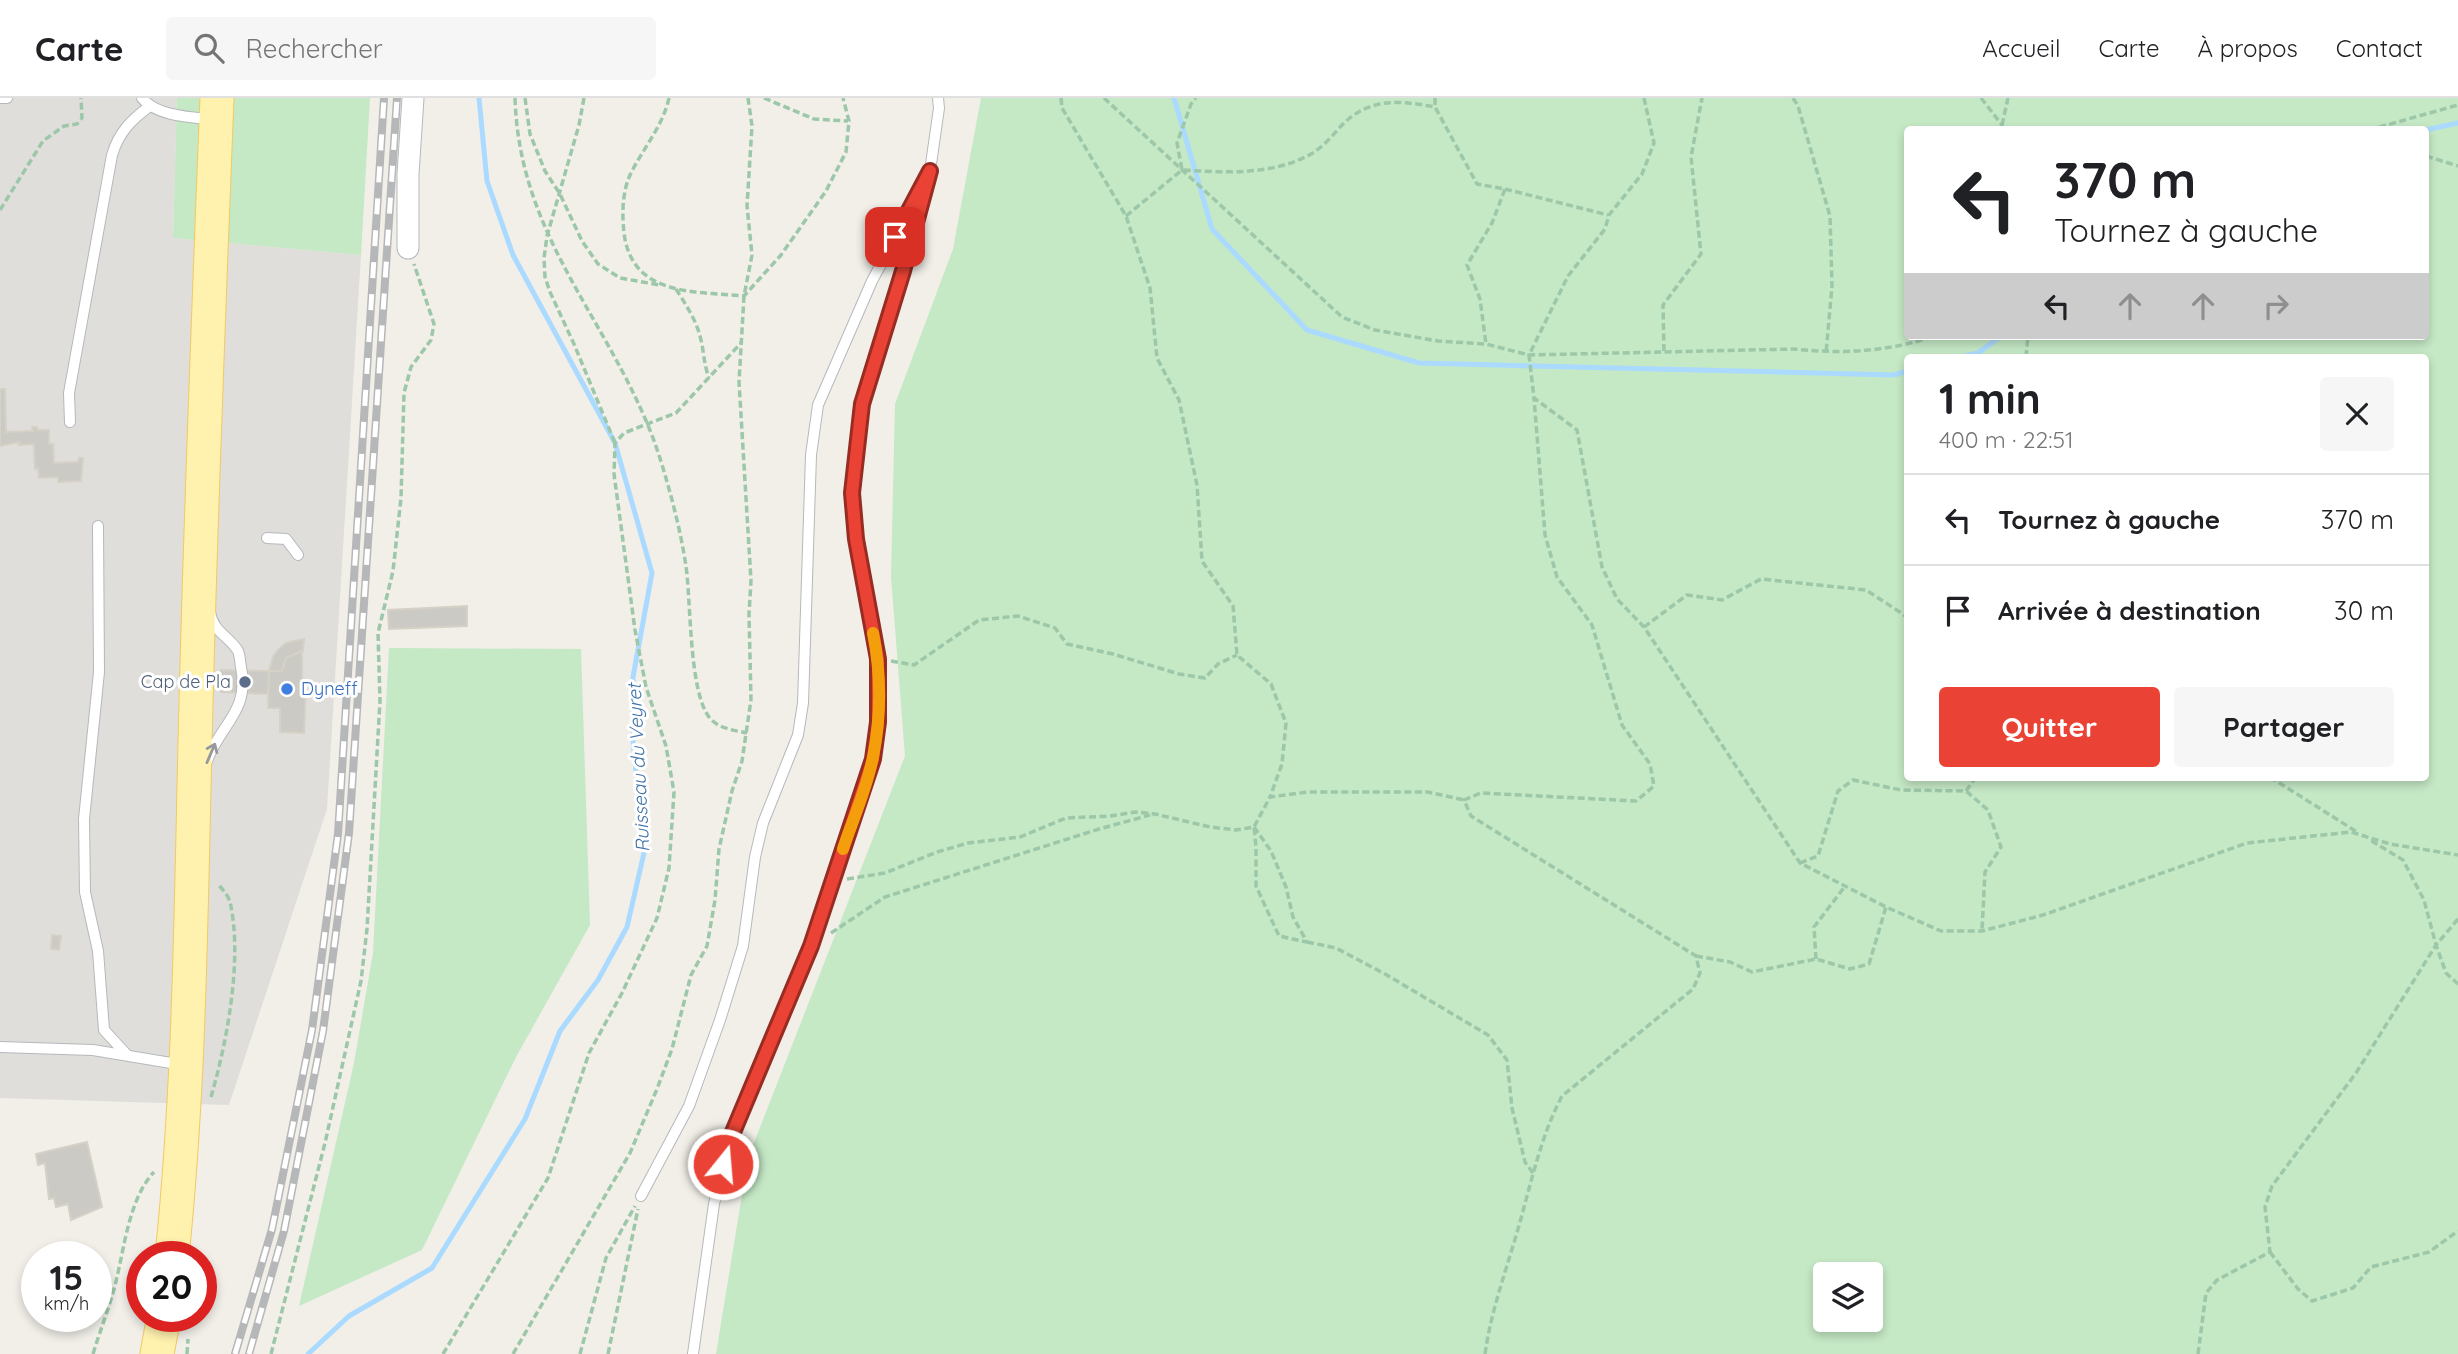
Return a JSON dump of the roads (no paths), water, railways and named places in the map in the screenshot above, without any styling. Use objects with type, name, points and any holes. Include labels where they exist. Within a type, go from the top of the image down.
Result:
[{"type":"main road","points":[[174,1241],[179,1192],[188,990],[206,419],[208,106]]},
{"type":"main road","points":[[159,1241],[179,885],[208,106]]},
{"type":"main road","points":[[142,1354],[145,1332]]},
{"type":"main road","points":[[157,1354],[161,1332]]},
{"type":"street","points":[[408,248],[408,174],[413,98]]},
{"type":"lane","points":[[0,98],[7,98]]},
{"type":"lane","points":[[693,1354],[714,1204],[728,1144],[811,946],[873,759],[878,722],[878,659],[856,539],[852,493],[862,404],[930,171],[939,108],[937,98]]},
{"type":"lane","points":[[70,422],[71,380],[111,155],[116,142],[142,100],[162,111],[208,106]]},
{"type":"lane","points":[[640,1196],[689,1106],[720,1020],[743,946],[763,823],[798,735],[803,703],[811,456],[818,405],[872,281],[930,171]]},
{"type":"lane","points":[[188,990],[205,769],[212,747],[239,708],[244,680],[238,651],[221,635],[210,616],[206,419]]},
{"type":"lane","points":[[98,526],[99,672],[84,819],[85,892],[98,951],[104,1030],[127,1055]]},
{"type":"lane","points":[[267,538],[286,539],[298,555]]},
{"type":"lane","points":[[0,1047],[93,1050],[171,1063]]},
{"type":"waterway","name":"Ruisseau du Veyret","points":[[308,1354],[349,1316],[432,1268],[525,1119],[560,1031],[598,980],[627,927],[644,853],[633,741],[633,677],[652,573],[615,443],[513,255],[487,181],[479,98]]},
{"type":"waterway","points":[[1174,98],[1212,229],[1307,330],[1419,363],[1894,375],[1904,372]]},
{"type":"waterway","points":[[2429,129],[2458,123]]},
{"type":"waterway","points":[[1974,354],[1996,340]]},
{"type":"railway","points":[[235,1354],[272,1229],[312,1030],[338,834],[384,98]]},
{"type":"railway","points":[[249,1354],[284,1231],[323,1031],[349,833],[397,98]]},
{"type":"place","name":"Cap de Pla","points":[[245,682]]},
{"type":"place","name":"Dyneff","points":[[287,689]]}]
